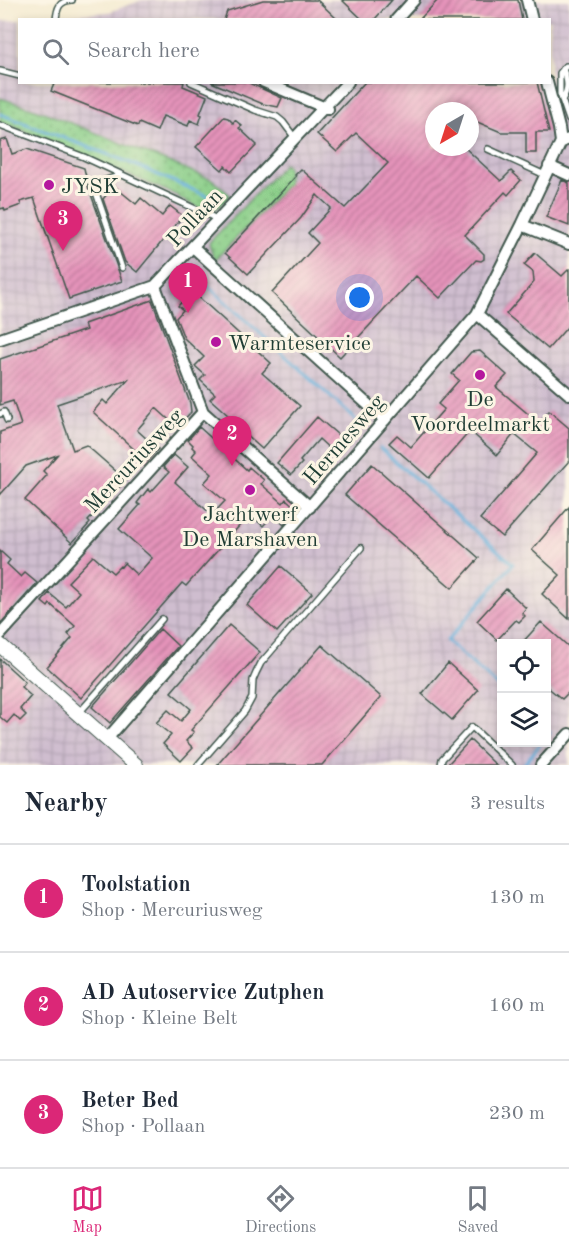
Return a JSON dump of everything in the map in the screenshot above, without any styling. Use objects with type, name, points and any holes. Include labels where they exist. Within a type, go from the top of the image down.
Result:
[{"type":"street","points":[[398,18],[414,0]]},
{"type":"street","points":[[527,0],[531,18]]},
{"type":"street","points":[[269,84],[328,109]]},
{"type":"street","name":"Pollaan","points":[[0,339],[155,286],[295,138],[328,109],[347,84]]},
{"type":"street","points":[[548,84],[559,128],[565,140]]},
{"type":"street","name":"Hermesweg","points":[[107,739],[477,314],[547,171],[565,140]]},
{"type":"street","points":[[547,171],[569,175]]},
{"type":"street","points":[[522,225],[569,244]]},
{"type":"street","points":[[193,247],[385,420]]},
{"type":"street","name":"Mercuriusweg","points":[[0,635],[203,412],[155,286]]},
{"type":"street","points":[[477,314],[569,394]]},
{"type":"street","points":[[203,412],[310,507]]},
{"type":"street","points":[[0,645],[136,765]]},
{"type":"street","points":[[541,765],[569,734]]},
{"type":"lane","points":[[56,18],[59,6],[65,1],[72,0]]},
{"type":"lane","points":[[566,67],[560,73],[560,94],[569,120]]},
{"type":"lane","points":[[0,71],[18,76]]},
{"type":"lane","points":[[196,84],[277,117],[295,138]]},
{"type":"lane","points":[[0,125],[84,157],[219,220]]},
{"type":"lane","points":[[488,149],[547,171]]},
{"type":"lane","points":[[122,175],[93,184],[122,268]]},
{"type":"lane","points":[[0,414],[4,412],[7,420]]},
{"type":"lane","points":[[198,765],[245,711],[252,698],[253,680],[261,663],[362,548]]},
{"type":"lane","points":[[78,714],[162,619]]},
{"type":"lane","points":[[441,765],[442,759],[472,727],[512,765]]},
{"type":"shaded area","points":[[142,0],[569,0],[569,765],[0,765],[0,21],[18,20],[18,84],[551,84],[551,18],[33,18],[109,12]]},
{"type":"green space","points":[[0,98],[41,111],[213,180],[230,195],[217,208],[207,211],[180,199],[179,196],[0,123]]},
{"type":"green space","points":[[284,164],[288,167],[288,184],[216,259],[209,243]]},
{"type":"building","points":[[263,0],[317,0],[336,18],[225,18],[227,11]]},
{"type":"building","points":[[342,0],[392,0],[376,18],[361,18]]},
{"type":"building","points":[[438,0],[518,0],[522,18],[421,18]]},
{"type":"building","points":[[54,84],[184,84],[183,86],[207,96],[199,124],[190,120],[188,126],[163,116],[157,131],[139,123],[138,126],[51,91]]},
{"type":"building","points":[[216,84],[251,84],[282,98],[278,107],[263,104]]},
{"type":"building","points":[[363,84],[537,84],[549,132],[536,132],[536,153],[526,153],[526,132],[501,132],[479,123],[479,102],[425,102],[425,156],[474,156],[501,181],[511,171],[521,180],[508,195],[505,192],[465,235],[484,254],[484,259],[476,260],[440,298],[416,276],[340,357],[272,293],[318,243],[308,233],[331,208],[317,195],[301,218],[248,274],[225,253],[301,169],[345,208],[388,163],[356,133],[337,152],[317,134]]},
{"type":"building","points":[[224,117],[233,123],[235,120],[242,126],[239,128],[257,145],[231,172],[225,166],[222,170],[196,147]]},
{"type":"building","points":[[7,139],[12,154],[27,149],[84,168],[88,186],[122,281],[69,299],[34,198],[20,202],[21,205],[5,211],[4,208],[0,209],[0,141]]},
{"type":"building","points":[[562,180],[569,183],[569,226],[546,217]]},
{"type":"building","points":[[114,186],[136,204],[141,198],[162,216],[170,206],[183,216],[137,272],[125,262],[103,199]]},
{"type":"building","points":[[535,253],[562,276],[569,269],[569,325],[548,349],[506,314],[534,282],[533,272],[524,265]]},
{"type":"building","points":[[192,291],[271,363],[262,373],[300,406],[262,449],[227,418],[229,416],[210,399],[215,394],[200,380],[205,375],[195,366],[204,357],[184,338],[176,318],[183,310],[178,306]]},
{"type":"building","points":[[152,300],[190,403],[191,412],[177,427],[156,408],[137,430],[158,449],[147,461],[93,412],[103,400],[107,404],[128,380],[57,404],[73,450],[86,445],[126,480],[88,521],[90,523],[72,543],[25,500],[47,475],[43,471],[57,455],[26,466],[0,495],[0,432],[21,425],[13,401],[0,405],[0,359],[86,330],[84,324]]},
{"type":"building","points":[[480,351],[507,375],[496,387],[539,423],[549,411],[569,428],[569,461],[502,537],[480,519],[537,453],[514,434],[497,455],[470,431],[429,478],[389,443],[397,435],[411,447],[444,409],[438,404],[459,380],[452,374],[471,352]]},
{"type":"building","points":[[317,417],[344,440],[333,452],[319,439],[291,475],[277,463]]},
{"type":"building","points":[[199,427],[247,470],[249,467],[264,480],[261,484],[283,503],[286,499],[297,509],[284,525],[273,515],[263,526],[250,514],[186,586],[182,583],[81,698],[47,667],[72,638],[68,634],[75,626],[50,604],[48,607],[42,602],[49,593],[66,607],[79,592],[68,582],[93,556],[113,573],[124,563],[137,575],[152,558],[119,529],[140,505],[137,503],[148,489],[151,492],[169,472],[163,467],[174,455],[188,467],[175,482],[212,515],[225,501],[204,483],[212,474],[192,456],[196,451],[188,440]]},
{"type":"building","points":[[372,464],[479,558],[452,588],[345,495]]},
{"type":"building","points":[[569,507],[569,619],[542,594],[560,575],[532,550]]},
{"type":"building","points":[[0,551],[10,560],[7,564],[21,577],[25,573],[37,583],[0,624]]},
{"type":"building","points":[[281,566],[312,593],[277,632],[247,605]]},
{"type":"building","points":[[506,589],[526,608],[522,613],[525,616],[519,622],[516,620],[497,640],[477,621]]},
{"type":"building","points":[[541,622],[569,647],[569,692],[562,699],[551,690],[551,639],[526,639]]},
{"type":"building","points":[[229,625],[260,652],[191,730],[194,732],[186,741],[193,748],[181,761],[163,744],[171,735],[156,723],[168,710],[181,721],[191,709],[171,692]]},
{"type":"building","points":[[160,629],[178,646],[110,723],[92,707]]},
{"type":"building","points":[[322,645],[381,697],[322,765],[217,765]]},
{"type":"building","points":[[0,659],[25,682],[21,687],[31,696],[20,709],[26,715],[20,721],[14,715],[7,723],[0,717]]},
{"type":"building","points":[[448,663],[478,690],[452,720],[422,694]]},
{"type":"building","points":[[470,740],[496,765],[447,765]]},
{"type":"waterway","points":[[0,114],[128,162],[212,198]]},
{"type":"waterway","points":[[199,278],[355,419]]},
{"type":"waterway","points":[[380,448],[513,564],[447,641],[497,686]]},
{"type":"waterway","points":[[525,763],[538,747]]},
{"type":"place","name":"JYSK","points":[[49,185]]},
{"type":"place","name":"Beter Bed","points":[[63,251]]},
{"type":"place","name":"Toolstation","points":[[188,313]]},
{"type":"place","name":"Warmteservice","points":[[216,342]]},
{"type":"place","name":"De Voordeelmarkt","points":[[480,375]]},
{"type":"place","name":"AD Autoservice Zutphen","points":[[232,466]]},
{"type":"place","name":"Jachtwerf De Marshaven","points":[[250,490]]}]
